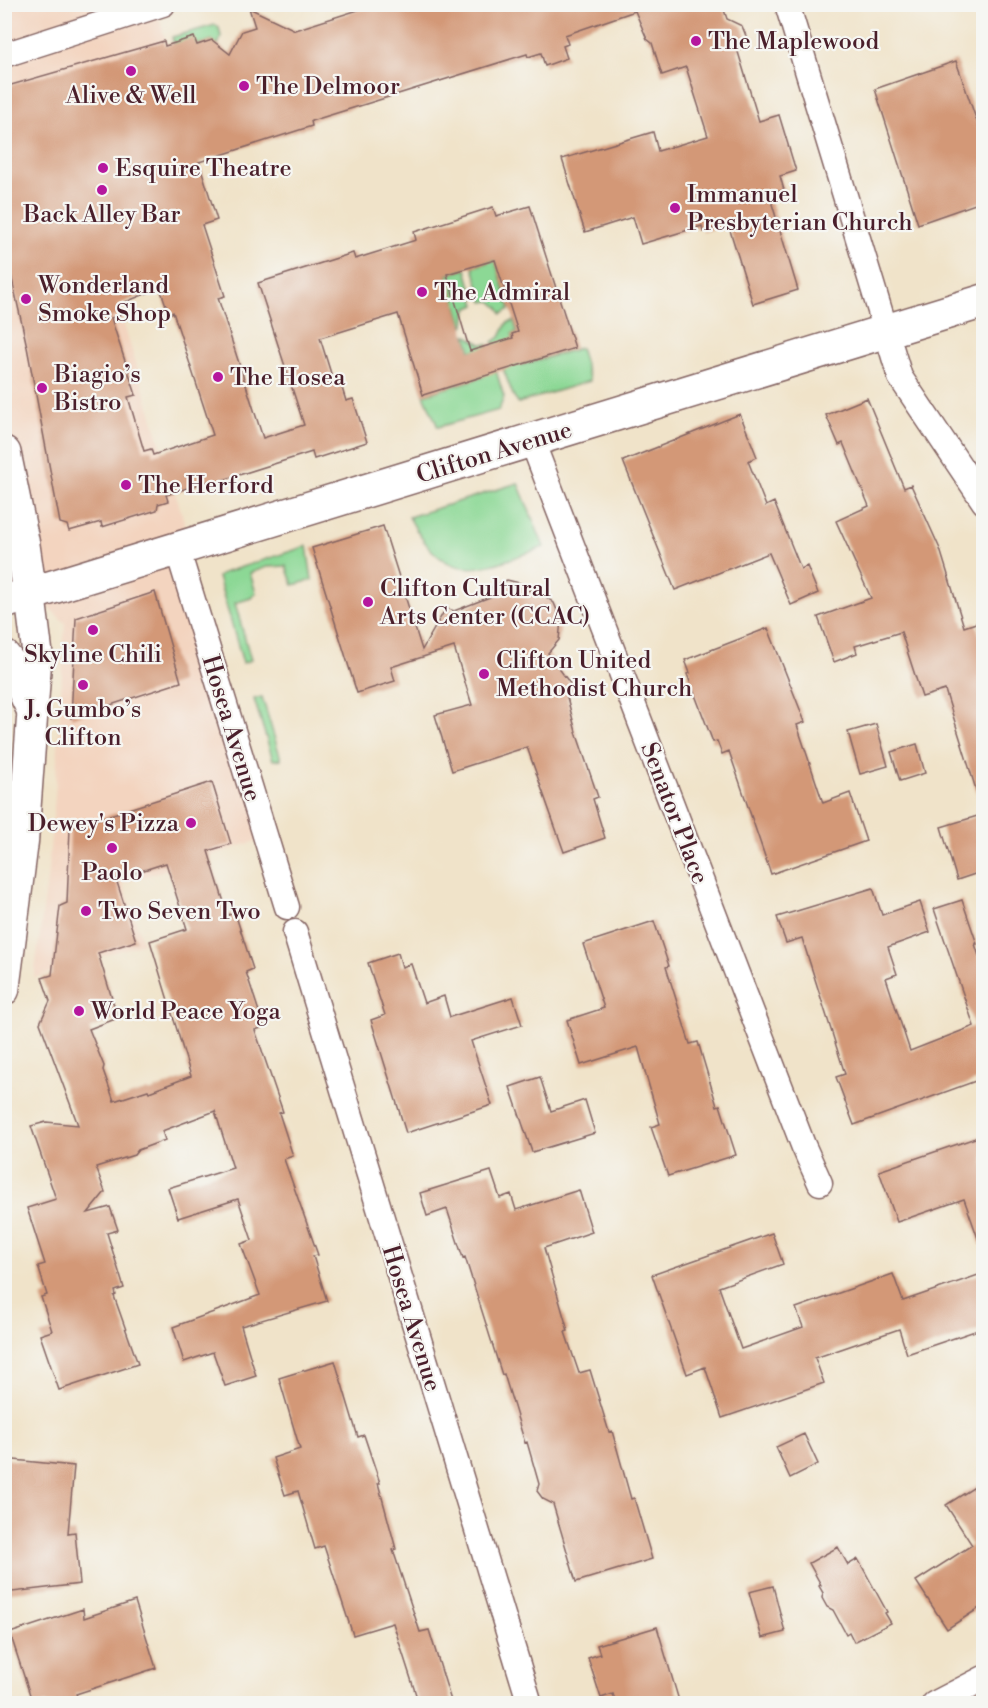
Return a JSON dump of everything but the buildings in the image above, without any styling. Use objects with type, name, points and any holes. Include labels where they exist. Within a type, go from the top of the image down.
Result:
[{"type":"main road","name":"Clifton Avenue","points":[[17,598],[984,301]]},
{"type":"main road","points":[[4,453],[23,545],[17,598]]},
{"type":"main road","points":[[4,657],[15,671],[32,707]]},
{"type":"street","points":[[4,56],[163,4]]},
{"type":"street","points":[[788,4],[900,376],[984,502]]},
{"type":"street","name":"Senator Place","points":[[532,441],[802,1145],[820,1183]]},
{"type":"street","name":"Hosea Avenue","points":[[177,548],[287,907]]},
{"type":"street","points":[[4,990],[23,842],[37,651],[17,598]]},
{"type":"street","name":"Hosea Avenue","points":[[295,932],[530,1704]]},
{"type":"street","points":[[934,1704],[984,1678]]},
{"type":"shaded area","points":[[4,5],[156,5],[179,94],[217,220],[103,256],[191,544],[177,548],[266,838],[123,883],[143,943],[34,978],[55,797],[65,623],[32,591],[5,587]]},
{"type":"green space","points":[[215,25],[219,28],[221,37],[218,45],[212,40],[177,56],[172,37]]},
{"type":"green space","points":[[495,260],[510,309],[502,314],[491,301],[483,302],[473,267]]},
{"type":"green space","points":[[466,269],[476,305],[467,309],[463,326],[447,275]]},
{"type":"green space","points":[[514,321],[517,332],[512,334],[522,365],[580,348],[590,381],[518,403],[493,342],[500,337],[507,323]]},
{"type":"green space","points":[[466,335],[481,344],[488,344],[504,397],[499,410],[438,427],[424,395],[483,377],[475,350],[471,351]]},
{"type":"green space","points":[[518,483],[544,547],[501,562],[483,567],[466,568],[451,564],[437,555],[423,540],[409,517]]},
{"type":"green space","points":[[307,546],[312,580],[293,585],[286,566],[267,567],[250,573],[256,593],[251,598],[235,603],[251,660],[243,663],[218,577],[223,573]]},
{"type":"green space","points":[[262,697],[281,759],[273,760],[254,699]]},
{"type":"place","name":"The Maplewood","points":[[696,41]]},
{"type":"place","name":"Alive & Well","points":[[131,71]]},
{"type":"place","name":"The Delmoor","points":[[244,86]]},
{"type":"place","name":"Esquire Theatre","points":[[103,168]]},
{"type":"place","name":"Back Alley Bar","points":[[102,190]]},
{"type":"place","name":"Immanuel Presbyterian Church","points":[[675,208]]},
{"type":"place","name":"The Admiral","points":[[422,292]]},
{"type":"place","name":"Wonderland Smoke Shop","points":[[26,299]]},
{"type":"place","name":"The Hosea","points":[[218,377]]},
{"type":"place","name":"Biagio’s Bistro","points":[[42,388]]},
{"type":"place","name":"The Herford","points":[[126,485]]},
{"type":"place","name":"Clifton Cultural Arts Center (CCAC)","points":[[368,602]]},
{"type":"place","name":"Skyline Chili","points":[[93,630]]},
{"type":"place","name":"Clifton United Methodist Church","points":[[484,674]]},
{"type":"place","name":"J. Gumbo’s Clifton","points":[[83,685]]},
{"type":"place","name":"Dewey's Pizza","points":[[191,823]]},
{"type":"place","name":"Paolo","points":[[112,848]]},
{"type":"place","name":"Two Seven Two","points":[[86,911]]},
{"type":"place","name":"World Peace Yoga","points":[[79,1011]]}]
